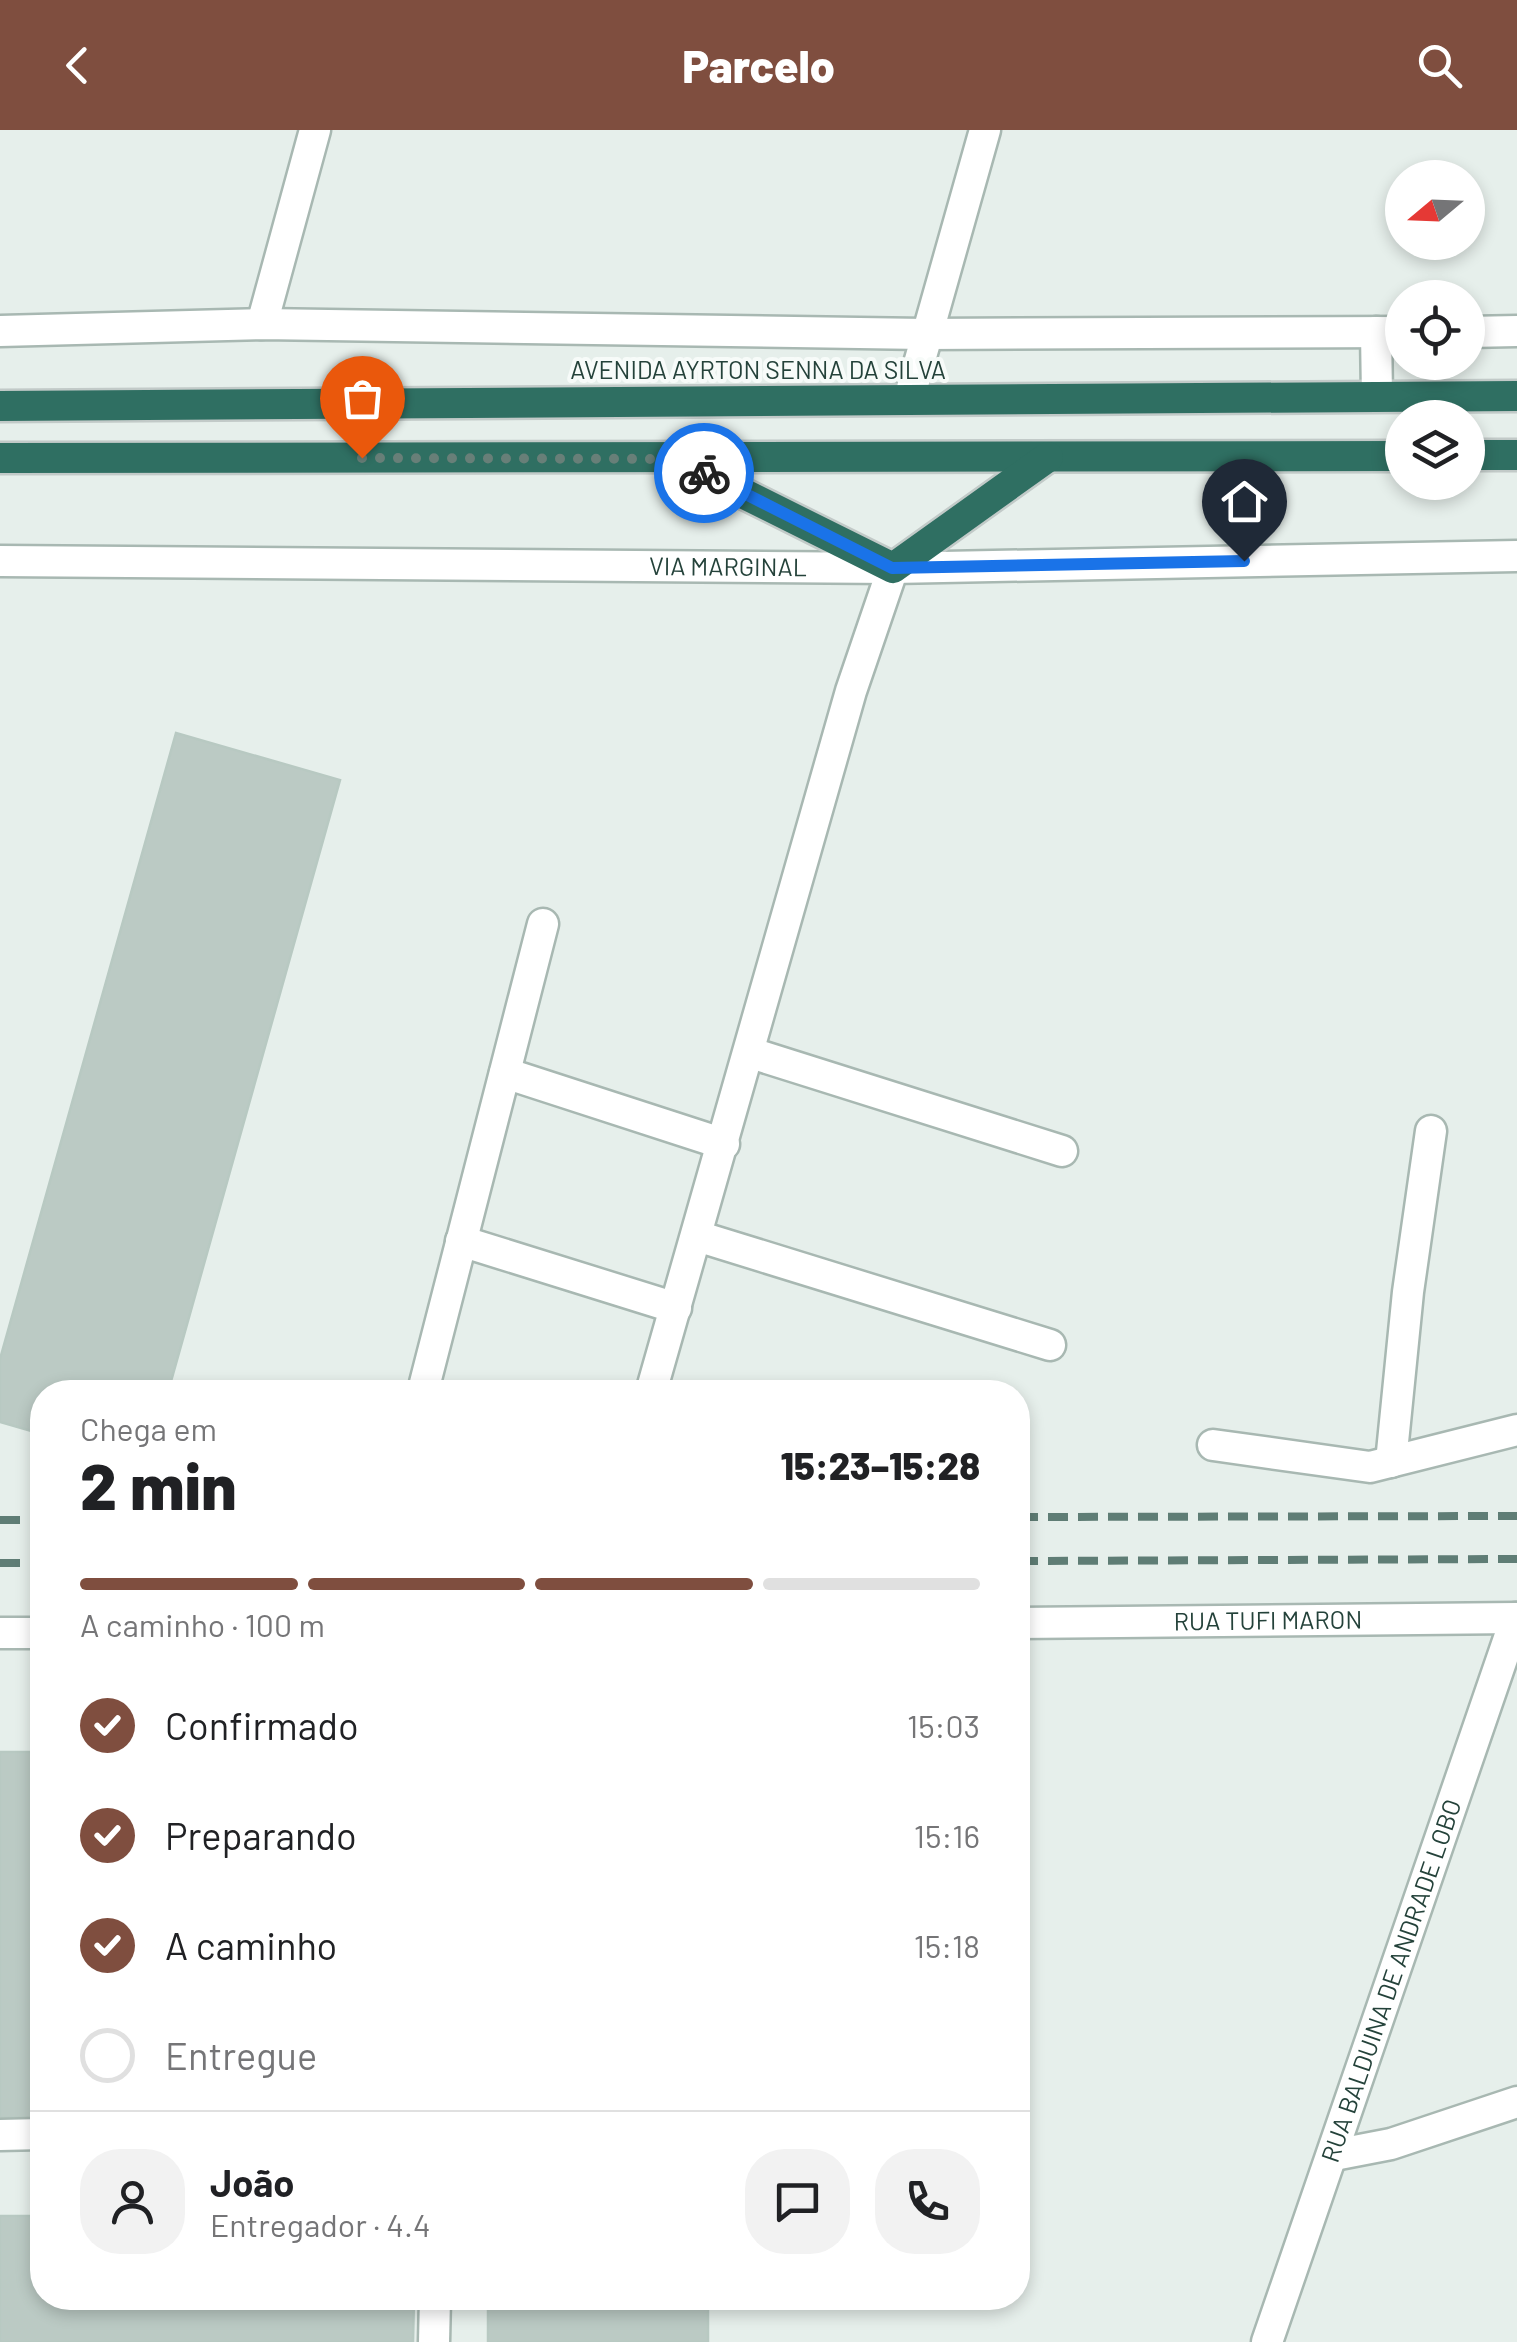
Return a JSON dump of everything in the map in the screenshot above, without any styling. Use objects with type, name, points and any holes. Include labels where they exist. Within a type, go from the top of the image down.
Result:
[{"type":"highway","name":"AVENIDA AYRTON SENNA DA SILVA","points":[[0,406],[1517,396]]},
{"type":"highway","points":[[1485,456],[1517,455]]},
{"type":"highway","points":[[0,458],[1385,456]]},
{"type":"highway","points":[[675,459],[892,568],[1048,457]]},
{"type":"street","points":[[262,324],[315,130]]},
{"type":"street","points":[[909,399],[924,334],[985,130]]},
{"type":"street","points":[[0,331],[262,324],[924,334],[1385,332]]},
{"type":"street","points":[[1485,332],[1517,331]]},
{"type":"street","points":[[1377,396],[1385,353]]},
{"type":"street","name":"VIA MARGINAL","points":[[0,561],[892,568],[1517,556]]},
{"type":"street","points":[[655,1380],[852,691],[892,568]]},
{"type":"street","points":[[425,1380],[543,924]]},
{"type":"street","points":[[751,1053],[1062,1151]]},
{"type":"street","points":[[504,1073],[724,1144]]},
{"type":"street","points":[[1391,1462],[1408,1292],[1431,1131]]},
{"type":"street","points":[[697,1236],[1050,1344]]},
{"type":"street","points":[[461,1241],[676,1308]]},
{"type":"street","points":[[1213,1444],[1370,1468],[1517,1430]]},
{"type":"street","name":"RUA TUFI MARON","points":[[1030,1623],[1516,1618]]},
{"type":"street","name":"RUA BALDUINA DE ANDRADE LOBO","points":[[1267,2342],[1516,1618]]},
{"type":"street","points":[[0,1633],[30,1633]]},
{"type":"street","points":[[1334,2155],[1391,2144],[1517,2102]]},
{"type":"street","points":[[0,2134],[30,2134]]},
{"type":"street","points":[[434,2342],[435,2310]]},
{"type":"building","points":[[176,733],[340,780],[171,1380],[30,1380],[30,1431],[0,1422],[0,1359]]},
{"type":"building","points":[[0,1752],[30,1752],[30,2117],[0,2118]]},
{"type":"building","points":[[0,2216],[30,2216],[30,2310],[414,2310],[413,2342],[0,2342]]},
{"type":"building","points":[[488,2310],[708,2310],[708,2342],[488,2342]]},
{"type":"railway","points":[[1030,1517],[1517,1516]]},
{"type":"railway","points":[[0,1520],[30,1520]]},
{"type":"railway","points":[[1030,1561],[1517,1559]]},
{"type":"railway","points":[[0,1563],[30,1563]]},
{"type":"way so far","points":[[362,458],[675,459],[704,473]]},
{"type":"route","points":[[704,473],[892,568],[1244,561]]}]
